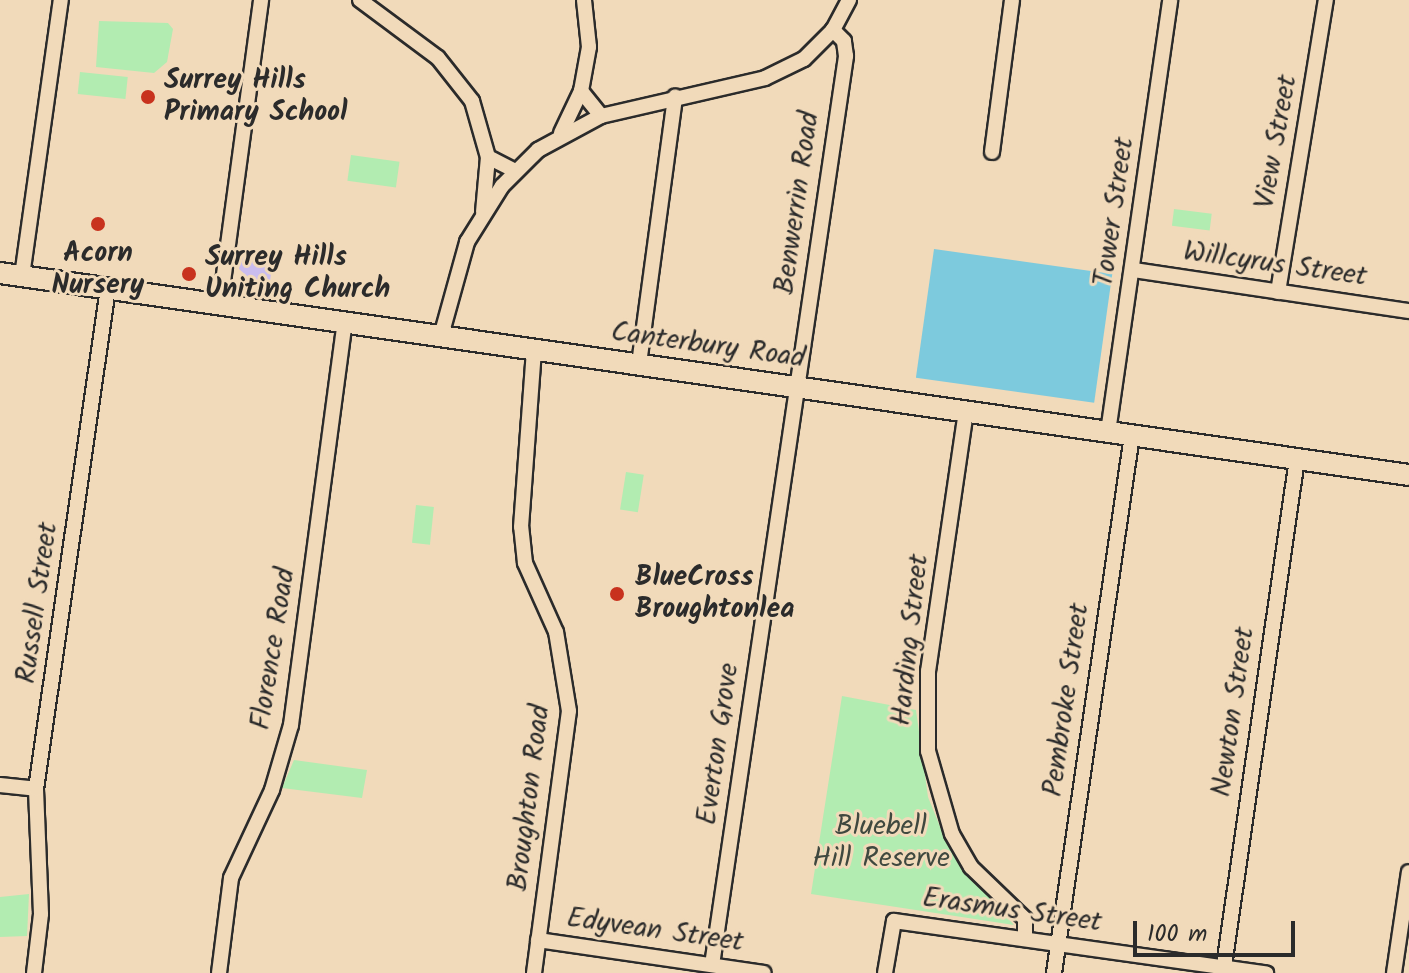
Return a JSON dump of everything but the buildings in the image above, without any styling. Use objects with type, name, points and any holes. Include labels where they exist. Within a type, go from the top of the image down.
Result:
[{"type":"main road","name":"Canterbury Road","points":[[0,273],[1409,475]]},
{"type":"street","points":[[22,276],[61,0]]},
{"type":"street","points":[[220,304],[261,0]]},
{"type":"street","points":[[360,0],[438,58],[472,101],[488,157],[482,213]]},
{"type":"street","points":[[561,133],[581,91],[589,47],[584,0]]},
{"type":"street","points":[[441,336],[451,286],[482,213],[515,171],[561,133],[601,116],[675,96],[765,78],[804,59],[833,30],[849,0]]},
{"type":"street","points":[[992,152],[1012,0]]},
{"type":"street","name":"Tower Street","points":[[1108,432],[1134,270],[1170,0]]},
{"type":"street","name":"View Street","points":[[1278,292],[1326,0]]},
{"type":"street","name":"Benwerrin Road","points":[[798,387],[846,56],[844,41],[833,30]]},
{"type":"street","points":[[581,91],[601,116]]},
{"type":"street","points":[[639,364],[675,96]]},
{"type":"street","points":[[488,157],[515,171]]},
{"type":"street","name":"Willcyrus Street","points":[[1134,270],[1409,311]]},
{"type":"street","name":"Russell Street","points":[[34,973],[41,914],[36,789],[108,288]]},
{"type":"street","name":"Florence Road","points":[[219,973],[231,878],[272,790],[291,725],[345,322]]},
{"type":"street","name":"Broughton Road","points":[[534,350],[521,527],[525,563],[556,632],[569,711],[534,973]]},
{"type":"street","name":"Everton Grove","points":[[712,965],[798,387]]},
{"type":"street","name":"Harding Street","points":[[966,411],[928,671],[928,751],[952,834],[971,867],[1025,919],[1025,939]]},
{"type":"street","name":"Pembroke Street","points":[[1054,973],[1132,435]]},
{"type":"street","name":"Newton Street","points":[[1223,970],[1297,459]]},
{"type":"street","points":[[0,785],[36,789]]},
{"type":"street","points":[[1394,973],[1409,872]]},
{"type":"street","name":"Erasmus Street","points":[[885,973],[894,921],[1223,970],[1266,973]]},
{"type":"street","name":"Edyvean Street","points":[[538,940],[764,973]]},
{"type":"green space","points":[[99,21],[168,23],[173,29],[167,62],[154,73],[96,67]]},
{"type":"green space","points":[[80,72],[128,77],[125,99],[78,94]]},
{"type":"green space","points":[[351,155],[400,162],[396,188],[347,181]]},
{"type":"green space","points":[[1174,209],[1212,214],[1210,231],[1172,226]]},
{"type":"green space","points":[[626,472],[644,475],[638,512],[620,510]]},
{"type":"green space","points":[[416,505],[434,507],[430,545],[412,543]]},
{"type":"green space","name":"Bluebell Hill Reserve","points":[[842,696],[916,710],[928,797],[941,829],[962,866],[1014,925],[811,894]]},
{"type":"green space","points":[[294,760],[367,770],[362,798],[282,788]]},
{"type":"green space","points":[[29,894],[27,936],[0,937],[0,897]]},
{"type":"water","points":[[934,249],[1112,274],[1094,403],[916,378]]},
{"type":"place","name":"Surrey Hills Primary School","points":[[148,97]]},
{"type":"place","name":"Acorn Nursery","points":[[98,224]]},
{"type":"place","name":"Surrey Hills Uniting Church","points":[[189,274]]},
{"type":"place","name":"BlueCross Broughtonlea","points":[[617,594]]}]
